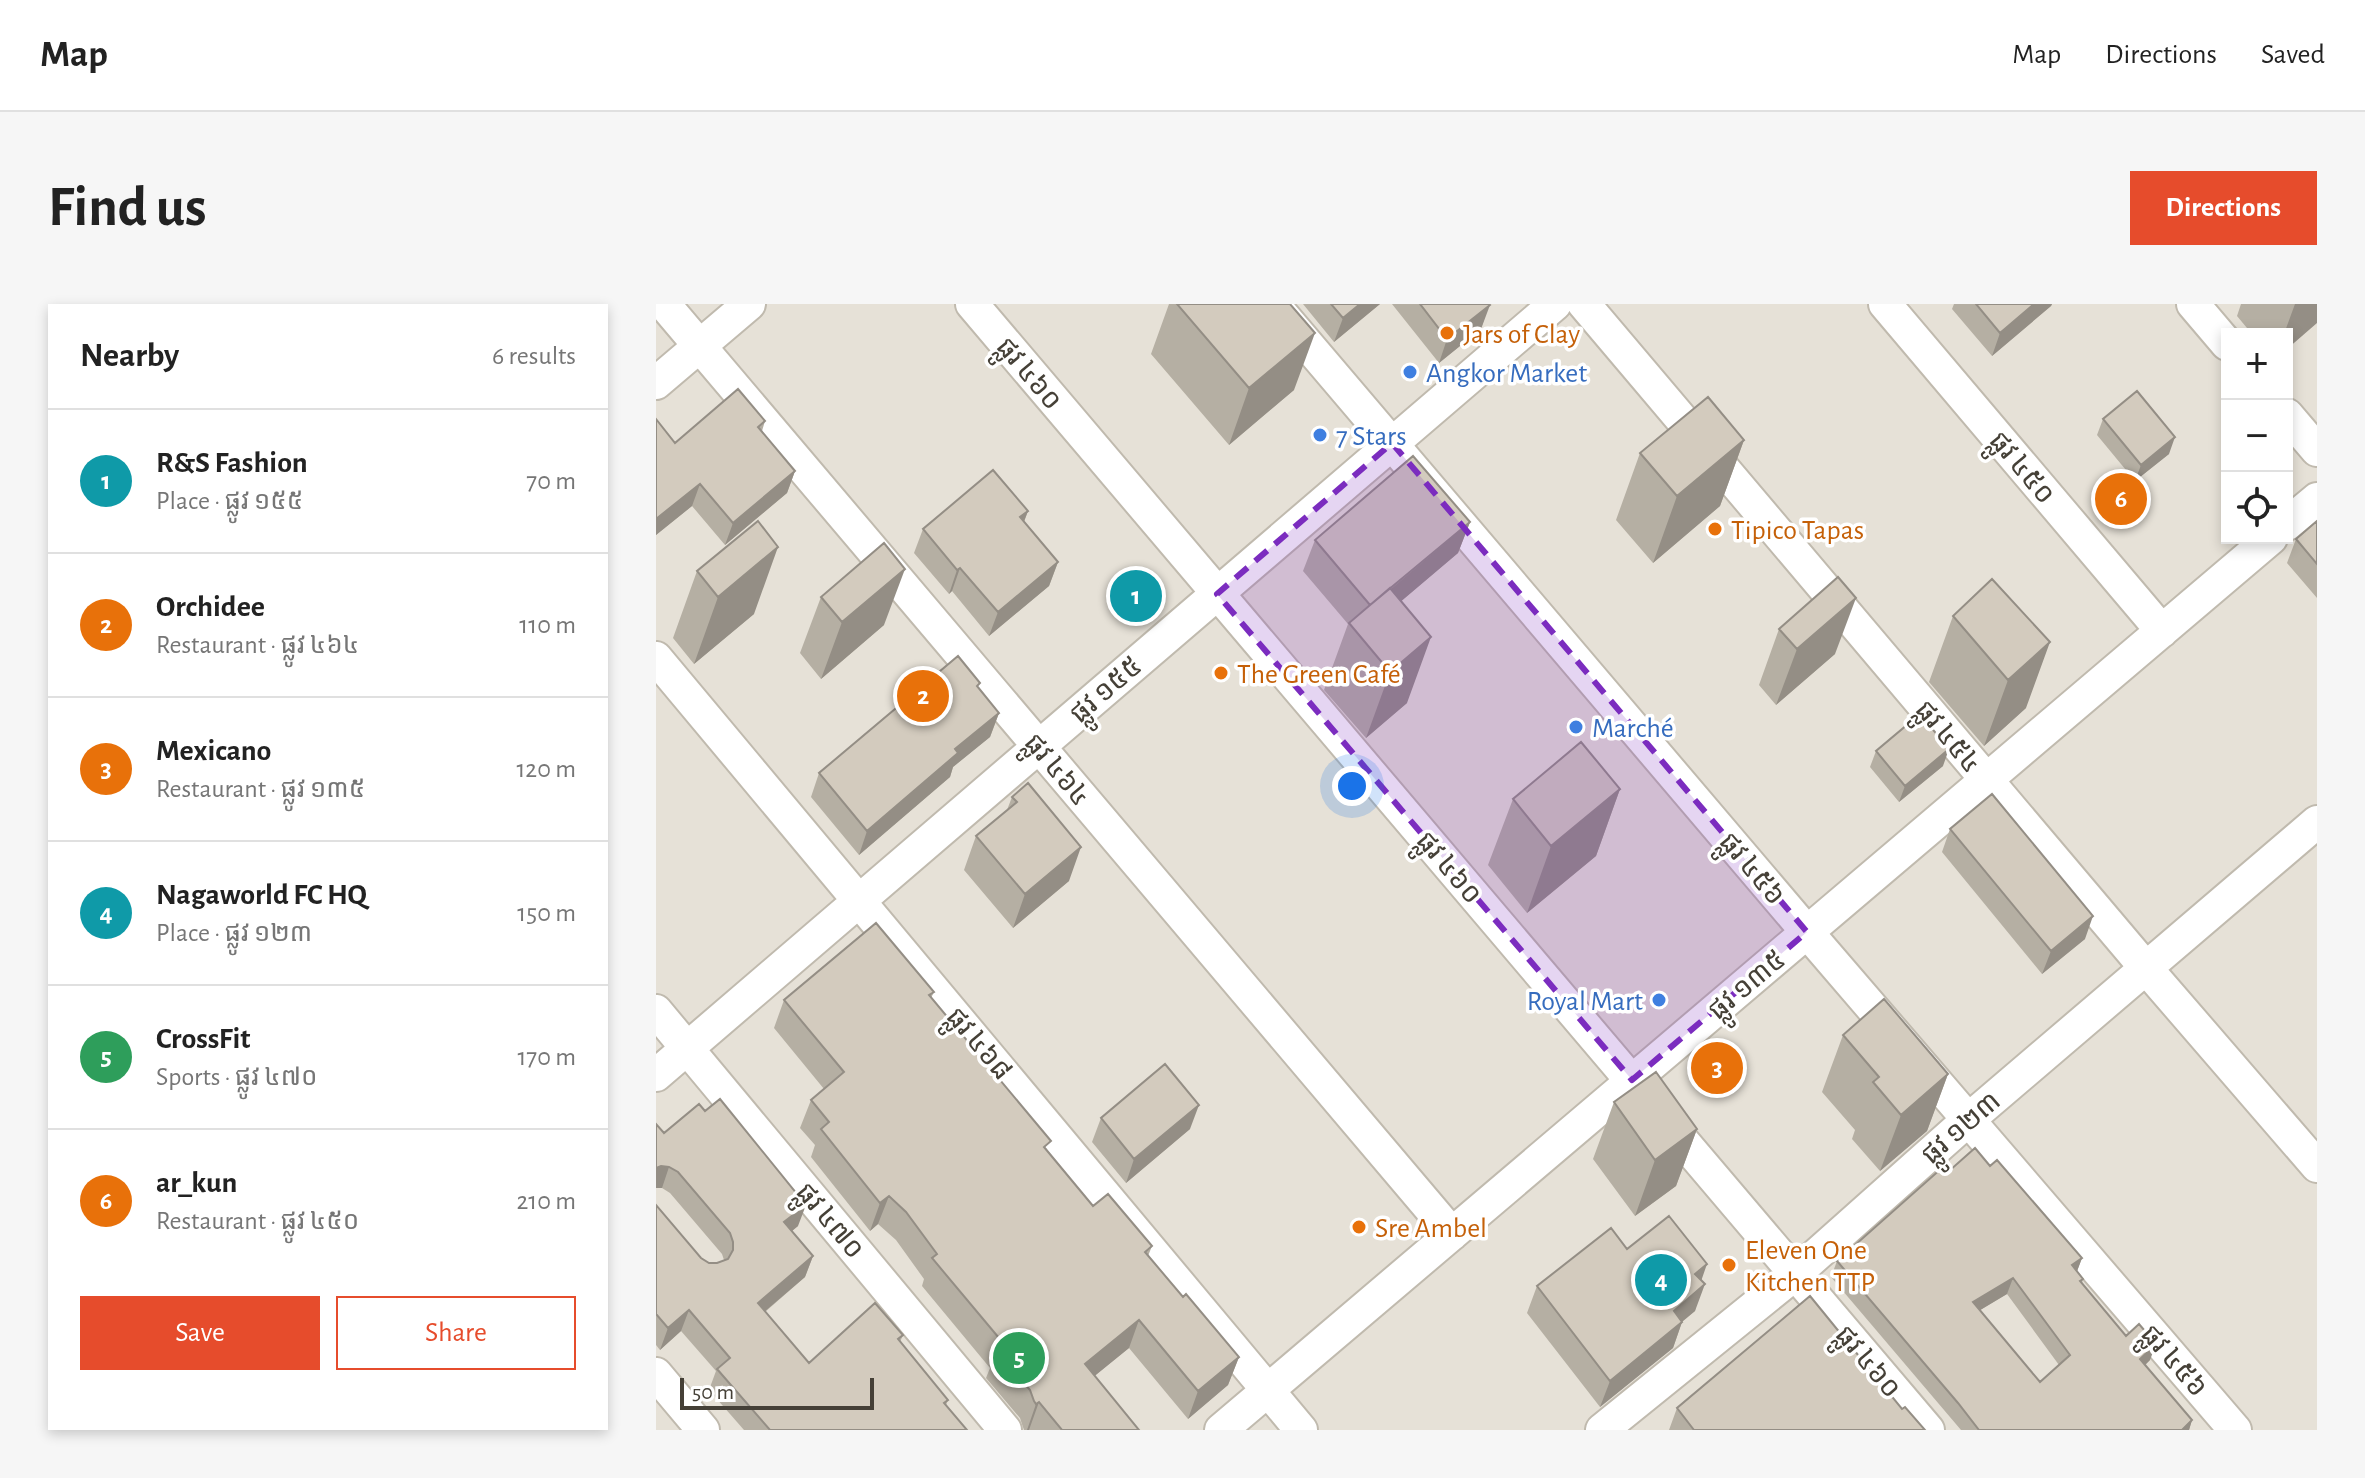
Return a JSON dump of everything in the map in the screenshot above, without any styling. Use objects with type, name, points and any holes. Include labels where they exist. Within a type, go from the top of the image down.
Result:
[{"type":"street","name":"ផ្លូវ ៤៦៤","points":[[664,304],[1452,1234]]},
{"type":"street","points":[[656,383],[749,304]]},
{"type":"street","name":"ផ្លូវ ៤៦០","points":[[972,304],[1928,1430]]},
{"type":"street","name":"ផ្លូវ ៤៥៦","points":[[1273,304],[2235,1430]]},
{"type":"street","name":"ផ្លូវ ១៥៥","points":[[656,1075],[1555,304]]},
{"type":"street","name":"ផ្លូវ ៤៥៤","points":[[1584,304],[2317,1166]]},
{"type":"street","name":"ផ្លូវ ៤៥០","points":[[1885,304],[2162,631]]},
{"type":"street","points":[[2193,304],[2221,337]]},
{"type":"street","points":[[2293,422],[2317,450]]},
{"type":"street","points":[[2293,519],[2317,499]]},
{"type":"street","name":"ផ្លូវ ១៣៥","points":[[1221,1430],[2264,544]]},
{"type":"street","name":"ផ្លូវ ៤៦៨","points":[[656,658],[1301,1430]]},
{"type":"street","name":"ផ្លូវ ១២៣","points":[[1602,1430],[1636,1420],[1968,1120],[2317,822]]},
{"type":"street","name":"ផ្លូវ ៤៧០","points":[[656,1011],[1005,1430]]},
{"type":"street","points":[[656,1374],[703,1430]]},
{"type":"highlighted area","points":[[1392,443],[1807,932],[1632,1080],[1217,594]]},
{"type":"shaded area","points":[[656,304],[2317,304],[2317,1430],[656,1430]]},
{"type":"building","points":[[1177,304],[1290,304],[1315,333],[1249,388]]},
{"type":"building","points":[[1331,304],[1360,304],[1343,318]]},
{"type":"building","points":[[1420,304],[1489,304],[1490,305],[1447,339]]},
{"type":"building","points":[[1976,304],[2034,304],[2000,333]]},
{"type":"building","points":[[738,389],[765,421],[758,427],[795,471],[733,523],[700,484],[656,519],[656,419],[675,443]]},
{"type":"building","points":[[2137,391],[2175,437],[2141,465],[2103,419]]},
{"type":"building","points":[[1708,397],[1744,440],[1677,496],[1640,453]]},
{"type":"building","points":[[1413,456],[1470,522],[1370,605],[1315,540]]},
{"type":"building","points":[[993,470],[1028,511],[1020,517],[1058,562],[998,612],[923,529]]},
{"type":"building","points":[[758,521],[778,547],[718,597],[697,571]]},
{"type":"building","points":[[2317,521],[2317,564],[2296,539]]},
{"type":"building","points":[[884,543],[905,569],[842,622],[821,597]]},
{"type":"building","points":[[1838,577],[1856,598],[1797,649],[1779,629]]},
{"type":"building","points":[[1992,579],[2050,642],[2008,680],[1953,616]]},
{"type":"building","points":[[1390,588],[1431,637],[1390,672],[1349,623]]},
{"type":"building","points":[[958,656],[999,713],[955,749],[958,753],[867,831],[819,773]]},
{"type":"building","points":[[1920,714],[1949,749],[1905,786],[1876,751]]},
{"type":"building","points":[[1581,742],[1620,789],[1551,846],[1513,799]]},
{"type":"building","points":[[1028,783],[1081,847],[1025,894],[976,836],[1017,802],[1012,797]]},
{"type":"building","points":[[1992,794],[2093,916],[2051,951],[1950,829]]},
{"type":"building","points":[[876,923],[934,992],[929,995],[1051,1141],[1044,1147],[1093,1206],[1108,1194],[1152,1246],[1145,1252],[1183,1297],[1186,1294],[1239,1357],[1198,1391],[1139,1320],[1085,1364],[1139,1430],[1062,1430],[1039,1402],[1036,1404],[1030,1390],[997,1350],[1004,1344],[932,1258],[937,1254],[906,1212],[889,1196],[880,1203],[821,1129],[829,1122],[811,1100],[844,1072],[784,1000]]},
{"type":"building","points":[[1884,999],[1948,1074],[1901,1115],[1873,1082],[1879,1077],[1843,1035]]},
{"type":"building","points":[[1165,1064],[1199,1105],[1134,1159],[1101,1118]]},
{"type":"building","points":[[1656,1072],[1697,1129],[1655,1160],[1614,1102]]},
{"type":"building","points":[[720,1099],[806,1205],[784,1222],[813,1256],[758,1303],[809,1363],[875,1303],[903,1335],[898,1339],[948,1400],[944,1403],[967,1430],[770,1430],[717,1369],[730,1358],[689,1310],[668,1328],[656,1314],[656,1205],[701,1258],[709,1263],[728,1259],[733,1250],[730,1233],[678,1172],[669,1167],[656,1168],[656,1124],[664,1133],[699,1104],[705,1111]]},
{"type":"building","points":[[1975,1148],[1990,1166],[1997,1160],[2082,1258],[2072,1265],[2083,1279],[2080,1281],[2126,1336],[2139,1324],[2156,1344],[2140,1359],[2192,1420],[2182,1430],[1979,1430],[1837,1261],[1943,1167],[1948,1172]],"holes":[[[2013,1278],[2070,1355],[2040,1382],[1973,1302]]]},
{"type":"building","points":[[1669,1216],[1707,1264],[1695,1274],[1705,1284],[1674,1311],[1682,1322],[1610,1381],[1537,1286],[1611,1228],[1627,1249]]},
{"type":"building","points":[[1810,1296],[1902,1409],[1905,1407],[1925,1430],[1694,1430],[1677,1408]]},
{"type":"place","name":"Jars of Clay","points":[[1447,333]]},
{"type":"place","name":"Angkor Market","points":[[1410,372]]},
{"type":"place","name":"7 Stars","points":[[1320,435]]},
{"type":"place","name":"ar_kun","points":[[2121,499]]},
{"type":"place","name":"Tipico Tapas","points":[[1715,529]]},
{"type":"place","name":"R&S Fashion","points":[[1136,596]]},
{"type":"place","name":"The Green Café","points":[[1221,673]]},
{"type":"place","name":"Orchidee","points":[[923,696]]},
{"type":"place","name":"Marché","points":[[1576,727]]},
{"type":"place","name":"Royal Mart","points":[[1659,1000]]},
{"type":"place","name":"Mexicano","points":[[1717,1068]]},
{"type":"place","name":"Sre Ambel","points":[[1359,1227]]},
{"type":"place","name":"Eleven One Kitchen TTP","points":[[1729,1265]]},
{"type":"place","name":"Nagaworld FC HQ","points":[[1661,1280]]},
{"type":"place","name":"CrossFit","points":[[1019,1358]]}]
